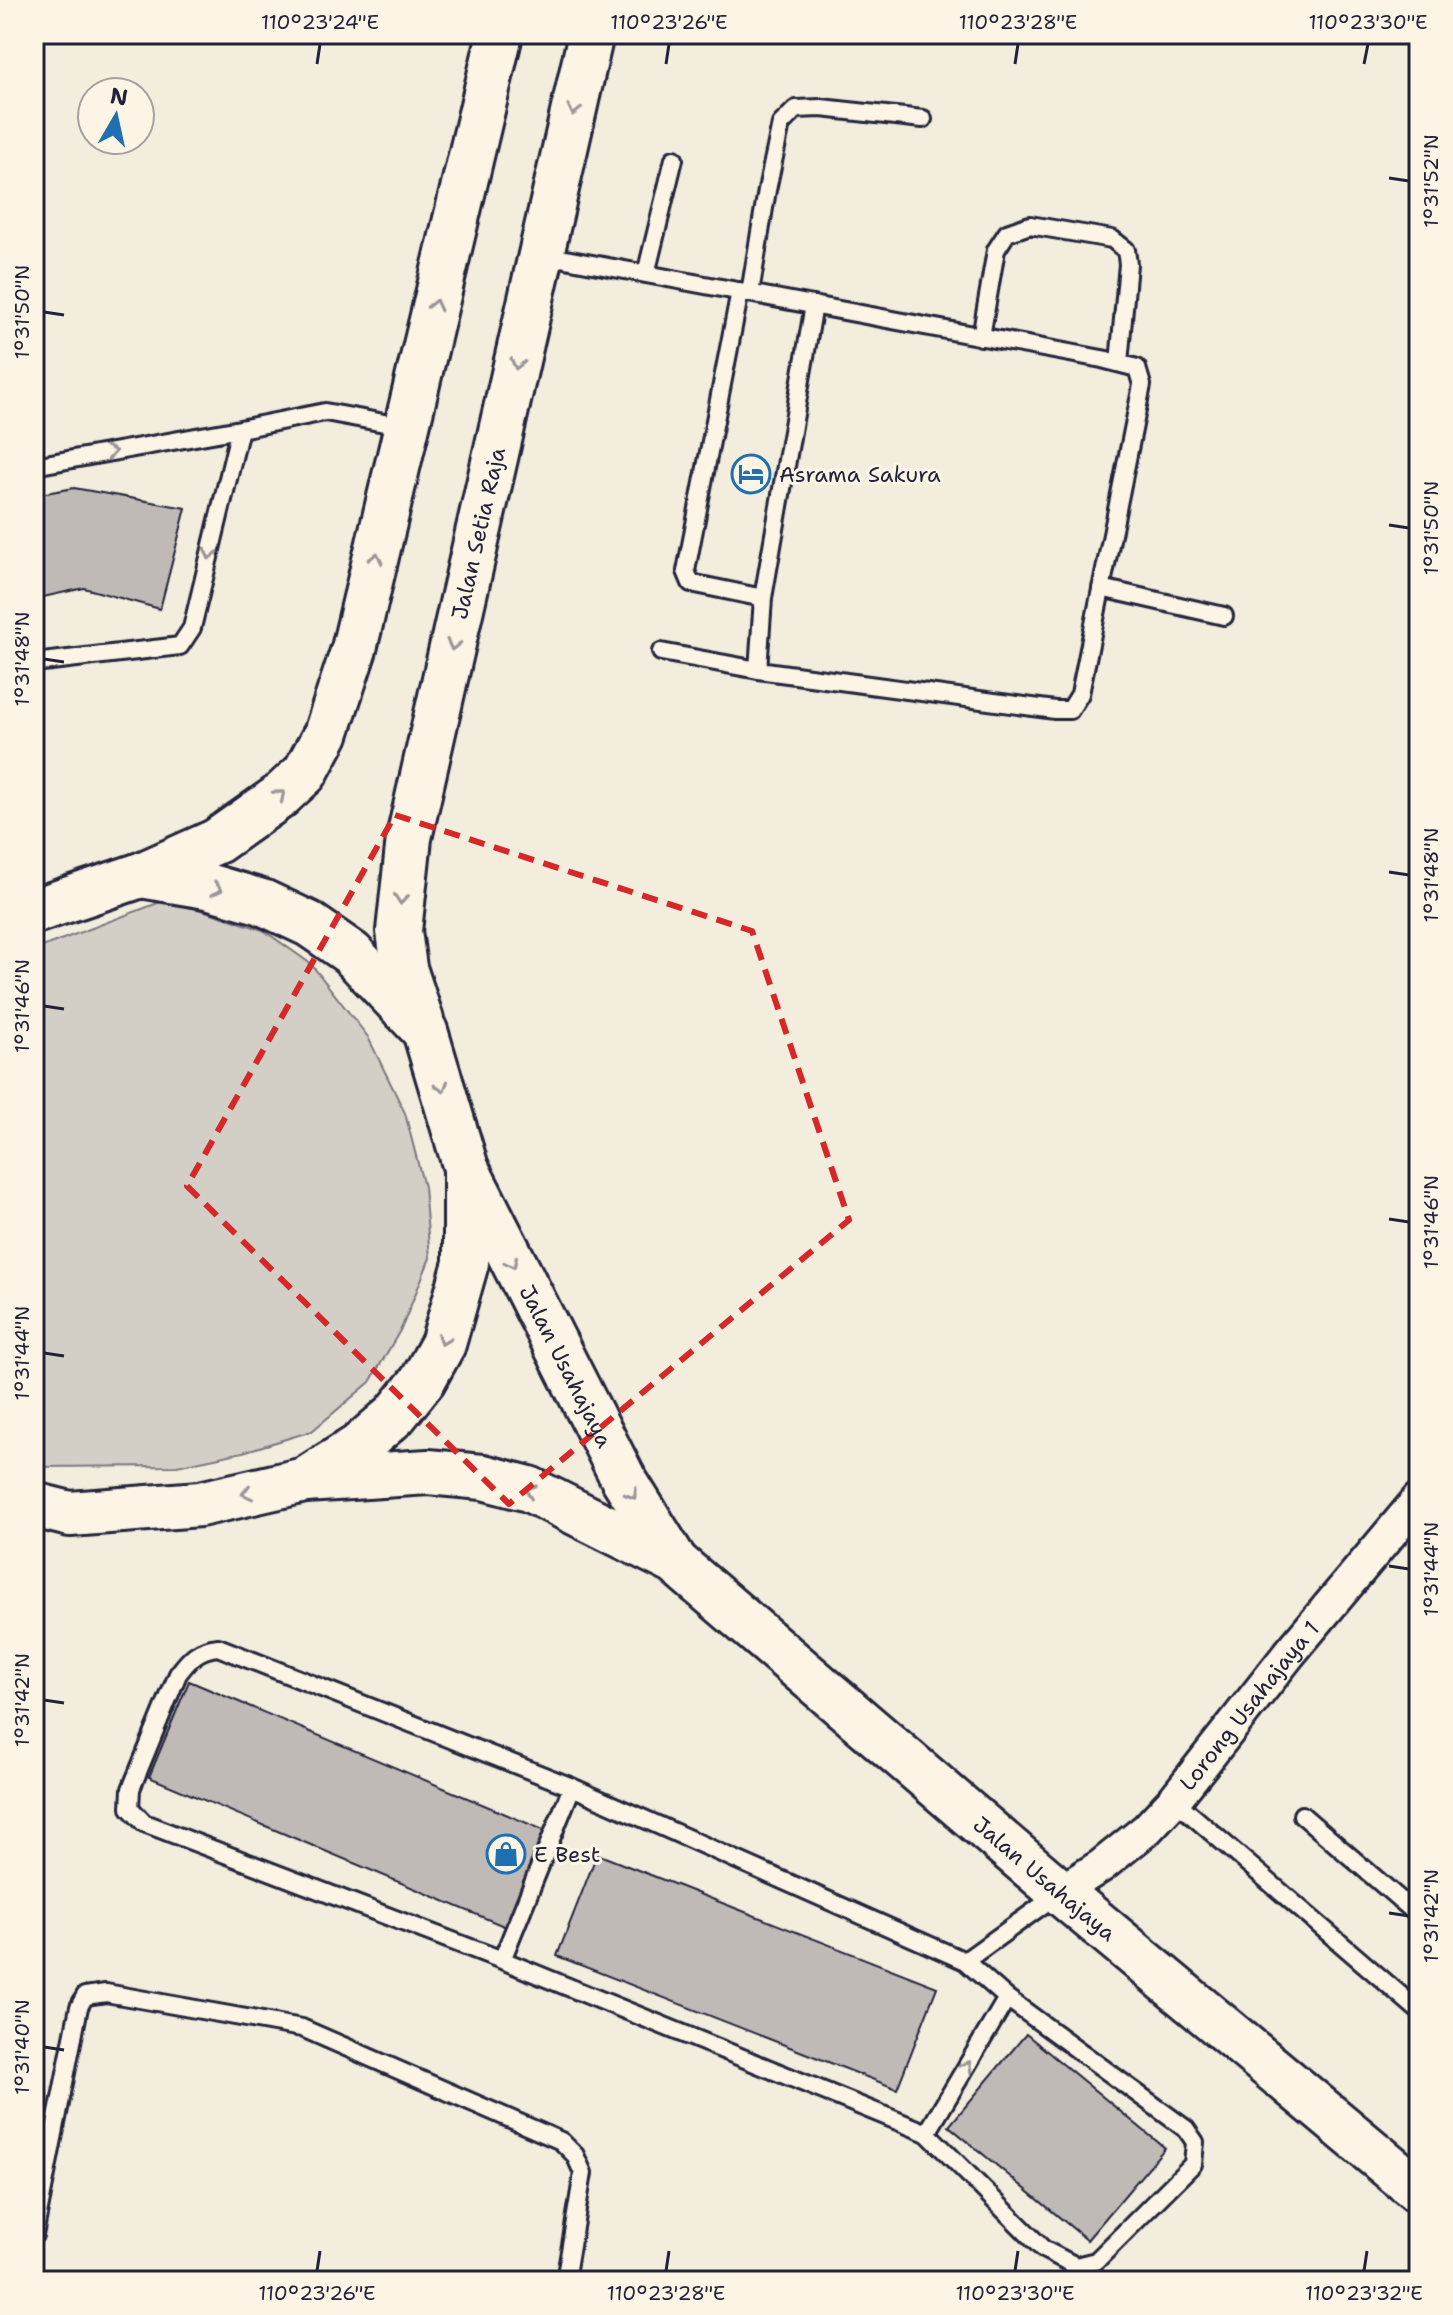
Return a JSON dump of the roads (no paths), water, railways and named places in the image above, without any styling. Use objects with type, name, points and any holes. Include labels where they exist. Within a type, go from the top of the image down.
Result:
[{"type":"main road","name":"Jalan Setia Raja","points":[[34,911],[141,875],[217,841],[279,797],[305,773],[326,734],[354,649],[500,34]]},
{"type":"main road","name":"Jalan Setia Raja","points":[[46,1513],[200,1504],[305,1480],[358,1447],[395,1415],[423,1380],[443,1344],[466,1263],[466,1168],[404,968],[399,931],[409,838],[591,34]]},
{"type":"main road","name":"Jalan Setia Raja","points":[[141,875],[221,890],[262,902],[309,924],[351,953],[425,1031]]},
{"type":"main road","name":"Jalan Usahajaya","points":[[466,1168],[623,1478],[675,1562]]},
{"type":"main road","name":"Jalan Usahajaya","points":[[305,1480],[428,1472],[483,1477],[529,1489],[675,1562],[1060,1892],[1419,2191]]},
{"type":"street","name":"Lorong Usahajaya 1","points":[[1060,1892],[1101,1866],[1147,1829],[1174,1800],[1289,1654],[1419,1499]]},
{"type":"lane","points":[[763,598],[691,583],[686,571],[781,124],[796,109],[821,108],[923,119]]},
{"type":"lane","points":[[646,274],[674,159]]},
{"type":"lane","points":[[981,337],[996,250],[1007,233],[1030,225],[1112,239],[1126,250],[1128,264],[1119,363]]},
{"type":"lane","points":[[541,254],[1119,363],[1137,368],[1141,374],[1142,385],[1080,694],[1070,710],[758,670],[661,652]]},
{"type":"lane","points":[[758,670],[763,598],[814,305]]},
{"type":"lane","points":[[34,466],[325,412],[406,427]]},
{"type":"lane","points":[[34,663],[180,646],[192,628],[240,429]]},
{"type":"lane","points":[[1101,588],[1224,616]]},
{"type":"lane","points":[[218,1647],[572,1787],[965,1961],[1007,1998],[1186,2129],[1195,2142],[1193,2164],[1096,2261],[1076,2266],[1043,2249],[927,2133],[502,1960],[144,1823],[130,1808],[131,1789],[178,1674],[189,1659],[202,1649],[218,1647]]},
{"type":"lane","points":[[502,1960],[572,1787]]},
{"type":"lane","points":[[1174,1800],[1419,2011]]},
{"type":"lane","points":[[1302,1815],[1419,1916]]},
{"type":"lane","points":[[965,1961],[1060,1892]]},
{"type":"lane","points":[[34,2235],[79,2007],[85,1996],[106,1993],[302,2028],[561,2141],[575,2155],[583,2173],[565,2281]]},
{"type":"lane","points":[[927,2133],[1007,1998]]},
{"type":"place","name":"Asrama Sakura","points":[[751,474]]},
{"type":"place","name":"E Best","points":[[506,1854]]}]
